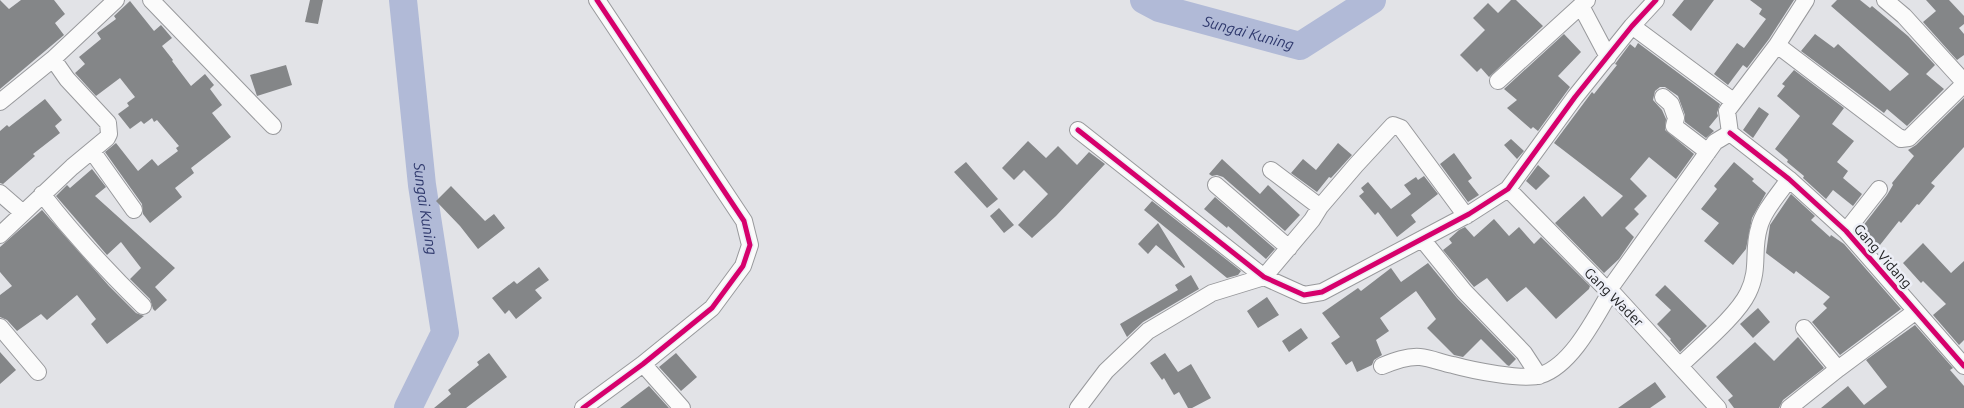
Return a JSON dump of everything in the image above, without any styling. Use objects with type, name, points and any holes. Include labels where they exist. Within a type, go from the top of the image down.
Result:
[{"type":"street","points":[[0,102],[116,0]]},
{"type":"street","points":[[151,0],[273,126]]},
{"type":"street","points":[[591,406],[712,308],[743,266],[750,245],[744,220],[597,0]]},
{"type":"street","points":[[1078,130],[1264,277],[1304,295],[1322,292],[1466,216],[1508,189],[1575,97],[1632,26],[1656,0]]},
{"type":"street","points":[[1382,366],[1399,359],[1419,356],[1454,366],[1521,377],[1539,376],[1552,369],[1570,353],[1610,291],[1715,142],[1730,133],[1727,111],[1733,100],[1783,48],[1806,0]]},
{"type":"street","points":[[1783,48],[1901,139],[1909,138],[1964,83],[1904,16],[1885,0]]},
{"type":"street","points":[[1498,81],[1584,3],[1608,57]]},
{"type":"street","points":[[1632,26],[1733,100]]},
{"type":"street","points":[[0,235],[42,194],[109,134],[108,123],[67,79],[52,58]]},
{"type":"street","points":[[1662,97],[1671,104],[1676,118],[1674,126],[1708,152]]},
{"type":"street","points":[[1078,408],[1106,371],[1148,331],[1212,293],[1264,277],[1312,220],[1320,207],[1393,125],[1401,128],[1466,216]]},
{"type":"street","name":"Gang Vidang","points":[[1730,133],[1789,179],[1846,230],[1916,311],[1962,360]]},
{"type":"street","points":[[92,151],[134,210]]},
{"type":"street","points":[[1271,170],[1320,207]]},
{"type":"street","points":[[1680,366],[1739,307],[1748,293],[1756,273],[1758,230],[1761,220],[1789,179]]},
{"type":"street","points":[[1216,186],[1288,248]]},
{"type":"street","name":"Gang Wader","points":[[1508,189],[1610,291],[1718,408]]},
{"type":"street","points":[[1846,230],[1879,190]]},
{"type":"street","points":[[0,193],[23,212]]},
{"type":"street","points":[[42,194],[104,267],[143,306]]},
{"type":"street","points":[[1422,239],[1464,290],[1524,353],[1539,376]]},
{"type":"street","points":[[1789,408],[1916,311]]},
{"type":"street","points":[[0,327],[38,372]]},
{"type":"street","points":[[1804,328],[1838,369]]},
{"type":"street","points":[[643,364],[682,408]]},
{"type":"building","points":[[0,0],[9,9],[21,0],[54,0],[65,14],[55,23],[64,35],[0,89]]},
{"type":"building","points":[[310,0],[323,0],[318,24],[305,22]]},
{"type":"building","points":[[1511,0],[1516,0],[1543,26],[1489,77],[1481,68],[1477,72],[1460,55],[1485,30],[1473,18],[1488,3],[1498,13]]},
{"type":"building","points":[[1684,0],[1714,0],[1691,31],[1672,15]]},
{"type":"building","points":[[1750,0],[1794,0],[1769,39],[1747,68],[1743,65],[1728,85],[1714,74],[1737,43],[1744,48],[1766,19],[1759,14],[1762,9]]},
{"type":"building","points":[[1837,0],[1860,0],[1870,8],[1872,6],[1908,36],[1935,65],[1926,74],[1944,89],[1907,126],[1887,109],[1884,113],[1801,51],[1815,34],[1834,48],[1838,44],[1890,91],[1909,74],[1831,6]]},
{"type":"building","points":[[1926,0],[1949,0],[1964,16],[1964,24],[1959,28],[1964,34],[1964,55],[1957,60],[1923,22],[1936,11]]},
{"type":"building","points":[[130,1],[154,31],[161,25],[172,38],[162,46],[191,86],[205,74],[214,85],[210,89],[222,105],[212,113],[231,137],[191,168],[194,173],[175,188],[182,197],[150,223],[143,214],[142,204],[105,152],[116,143],[138,171],[152,159],[158,166],[178,151],[176,148],[179,146],[157,120],[154,122],[152,118],[144,124],[141,121],[130,129],[118,114],[129,106],[127,103],[135,97],[120,78],[96,96],[75,73],[85,64],[79,57],[101,39],[97,33],[116,19],[114,16]]},
{"type":"building","points":[[1564,34],[1581,52],[1558,76],[1570,87],[1538,131],[1533,127],[1531,129],[1507,108],[1517,100],[1504,89]]},
{"type":"building","points":[[1638,43],[1720,104],[1718,116],[1709,127],[1714,131],[1706,138],[1685,122],[1685,115],[1678,96],[1665,87],[1660,87],[1655,91],[1653,100],[1662,110],[1666,119],[1665,130],[1694,154],[1676,179],[1649,157],[1630,179],[1647,196],[1634,209],[1639,214],[1625,228],[1634,237],[1619,259],[1604,273],[1555,223],[1584,196],[1602,217],[1623,196],[1554,143],[1592,92],[1594,94],[1617,65],[1615,64],[1630,44],[1635,48]]},
{"type":"building","points":[[286,65],[292,85],[257,96],[250,75]]},
{"type":"building","points":[[1794,70],[1844,108],[1832,124],[1854,141],[1837,162],[1848,171],[1843,178],[1862,194],[1853,206],[1833,190],[1826,199],[1775,149],[1800,116],[1777,96],[1785,86],[1782,84]]},
{"type":"building","points":[[1964,98],[1964,147],[1931,183],[1935,186],[1919,205],[1917,204],[1901,223],[1899,221],[1876,250],[1859,231],[1887,195],[1893,185],[1892,183],[1914,156],[1908,150],[1916,145]]},
{"type":"building","points":[[45,99],[62,120],[55,126],[60,133],[33,154],[35,156],[3,184],[0,183],[0,131],[7,125],[9,127]]},
{"type":"building","points":[[1759,107],[1769,114],[1753,138],[1743,130]]},
{"type":"building","points":[[1511,139],[1524,151],[1517,159],[1504,145]]},
{"type":"building","points":[[1028,141],[1046,158],[1058,146],[1077,165],[1089,152],[1105,164],[1056,216],[1032,238],[1018,225],[1048,194],[1024,170],[1014,180],[1002,168]]},
{"type":"building","points":[[1338,143],[1352,155],[1331,178],[1329,177],[1317,192],[1291,173],[1303,159],[1316,170]]},
{"type":"building","points":[[1454,153],[1472,178],[1468,181],[1479,195],[1468,202],[1440,164]]},
{"type":"building","points":[[1222,159],[1260,194],[1268,185],[1300,215],[1285,231],[1223,177],[1209,174]]},
{"type":"building","points":[[966,162],[998,199],[987,208],[954,172]]},
{"type":"building","points":[[1734,162],[1754,179],[1752,181],[1766,193],[1752,218],[1746,249],[1733,265],[1704,241],[1719,223],[1701,209],[1717,189],[1714,186]]},
{"type":"building","points":[[1538,165],[1550,176],[1536,190],[1526,181]]},
{"type":"building","points":[[92,169],[106,187],[95,196],[175,268],[155,287],[167,300],[155,311],[150,299],[130,279],[141,268],[121,242],[107,255],[56,196],[67,185],[70,188]]},
{"type":"building","points":[[1424,176],[1438,194],[1411,215],[1416,222],[1397,237],[1378,212],[1375,215],[1359,196],[1364,192],[1361,188],[1368,182],[1391,209],[1411,194],[1404,185],[1416,177],[1418,180]]},
{"type":"building","points":[[451,186],[485,221],[494,214],[505,228],[478,249],[460,226],[436,201]]},
{"type":"building","points":[[1791,194],[1815,216],[1811,220],[1830,237],[1831,235],[1844,244],[1901,309],[1840,355],[1812,322],[1827,308],[1823,304],[1830,297],[1796,271],[1794,274],[1766,253],[1770,225]]},
{"type":"building","points":[[1215,197],[1275,249],[1266,259],[1228,226],[1227,228],[1204,209]]},
{"type":"building","points":[[1152,201],[1241,271],[1238,275],[1227,278],[1144,210]]},
{"type":"building","points":[[999,208],[1014,225],[1004,233],[990,216]]},
{"type":"building","points":[[42,210],[109,286],[136,313],[144,316],[107,344],[91,324],[96,319],[77,295],[47,320],[41,314],[17,331],[7,320],[0,317],[0,295],[12,286],[0,272],[0,247]]},
{"type":"building","points":[[1494,219],[1509,236],[1519,227],[1534,244],[1541,237],[1590,286],[1589,289],[1556,319],[1526,287],[1507,302],[1487,278],[1474,287],[1443,250],[1452,243],[1449,239],[1459,230],[1465,227],[1474,237]]},
{"type":"building","points":[[1158,223],[1184,268],[1156,245],[1148,254],[1138,244]]},
{"type":"building","points":[[1923,243],[1951,273],[1964,261],[1964,340],[1959,345],[1933,315],[1946,304],[1923,281],[1921,283],[1903,263]]},
{"type":"building","points":[[1428,263],[1457,298],[1516,359],[1509,366],[1481,339],[1463,357],[1454,355],[1427,328],[1436,319],[1416,291],[1380,318],[1389,331],[1376,340],[1382,355],[1374,360],[1372,365],[1357,372],[1352,361],[1346,365],[1331,343],[1340,337],[1322,313],[1358,288],[1361,291],[1391,268],[1401,282]]},
{"type":"building","points":[[539,267],[549,280],[535,290],[542,298],[516,319],[509,310],[505,314],[492,298],[514,281],[517,284]]},
{"type":"building","points":[[1191,275],[1199,289],[1143,322],[1127,337],[1120,324],[1178,290],[1175,285]]},
{"type":"building","points":[[1665,285],[1707,326],[1680,352],[1657,324],[1671,310],[1655,295]]},
{"type":"building","points":[[1267,297],[1279,315],[1258,328],[1247,311]]},
{"type":"building","points":[[1758,308],[1770,322],[1753,338],[1740,324]]},
{"type":"building","points":[[1915,325],[1953,368],[1950,370],[1964,386],[1964,408],[1821,408],[1848,386],[1864,405],[1887,387],[1866,360]]},
{"type":"building","points":[[1301,328],[1308,338],[1289,352],[1282,341]]},
{"type":"building","points":[[1798,337],[1824,368],[1783,400],[1779,408],[1734,408],[1728,400],[1733,396],[1716,377],[1755,342],[1774,361]]},
{"type":"building","points":[[0,352],[16,370],[0,384]]},
{"type":"building","points":[[489,353],[507,377],[466,408],[434,408],[451,394],[448,390],[479,365],[477,362]]},
{"type":"building","points":[[676,353],[697,377],[681,391],[659,367]]},
{"type":"building","points":[[1165,353],[1178,372],[1191,364],[1211,398],[1192,408],[1188,408],[1179,392],[1174,395],[1164,378],[1162,380],[1150,363]]},
{"type":"building","points":[[1655,382],[1666,397],[1650,408],[1618,408]]},
{"type":"building","points":[[649,386],[669,408],[620,408]]},
{"type":"waterway","name":"Sungai Kuning","points":[[403,0],[422,185],[445,333],[408,408]]},
{"type":"waterway","name":"Sungai Kuning","points":[[1144,0],[1159,8],[1300,46],[1372,0]]},
{"type":"cycle path","points":[[583,408],[643,364],[712,308],[743,266],[750,245],[744,221],[597,0]]},
{"type":"cycle path","points":[[1078,130],[1264,277],[1304,295],[1322,292],[1469,214],[1508,189],[1575,97],[1632,26],[1656,0]]},
{"type":"cycle path","points":[[1730,133],[1789,179],[1846,231],[1964,366]]}]
